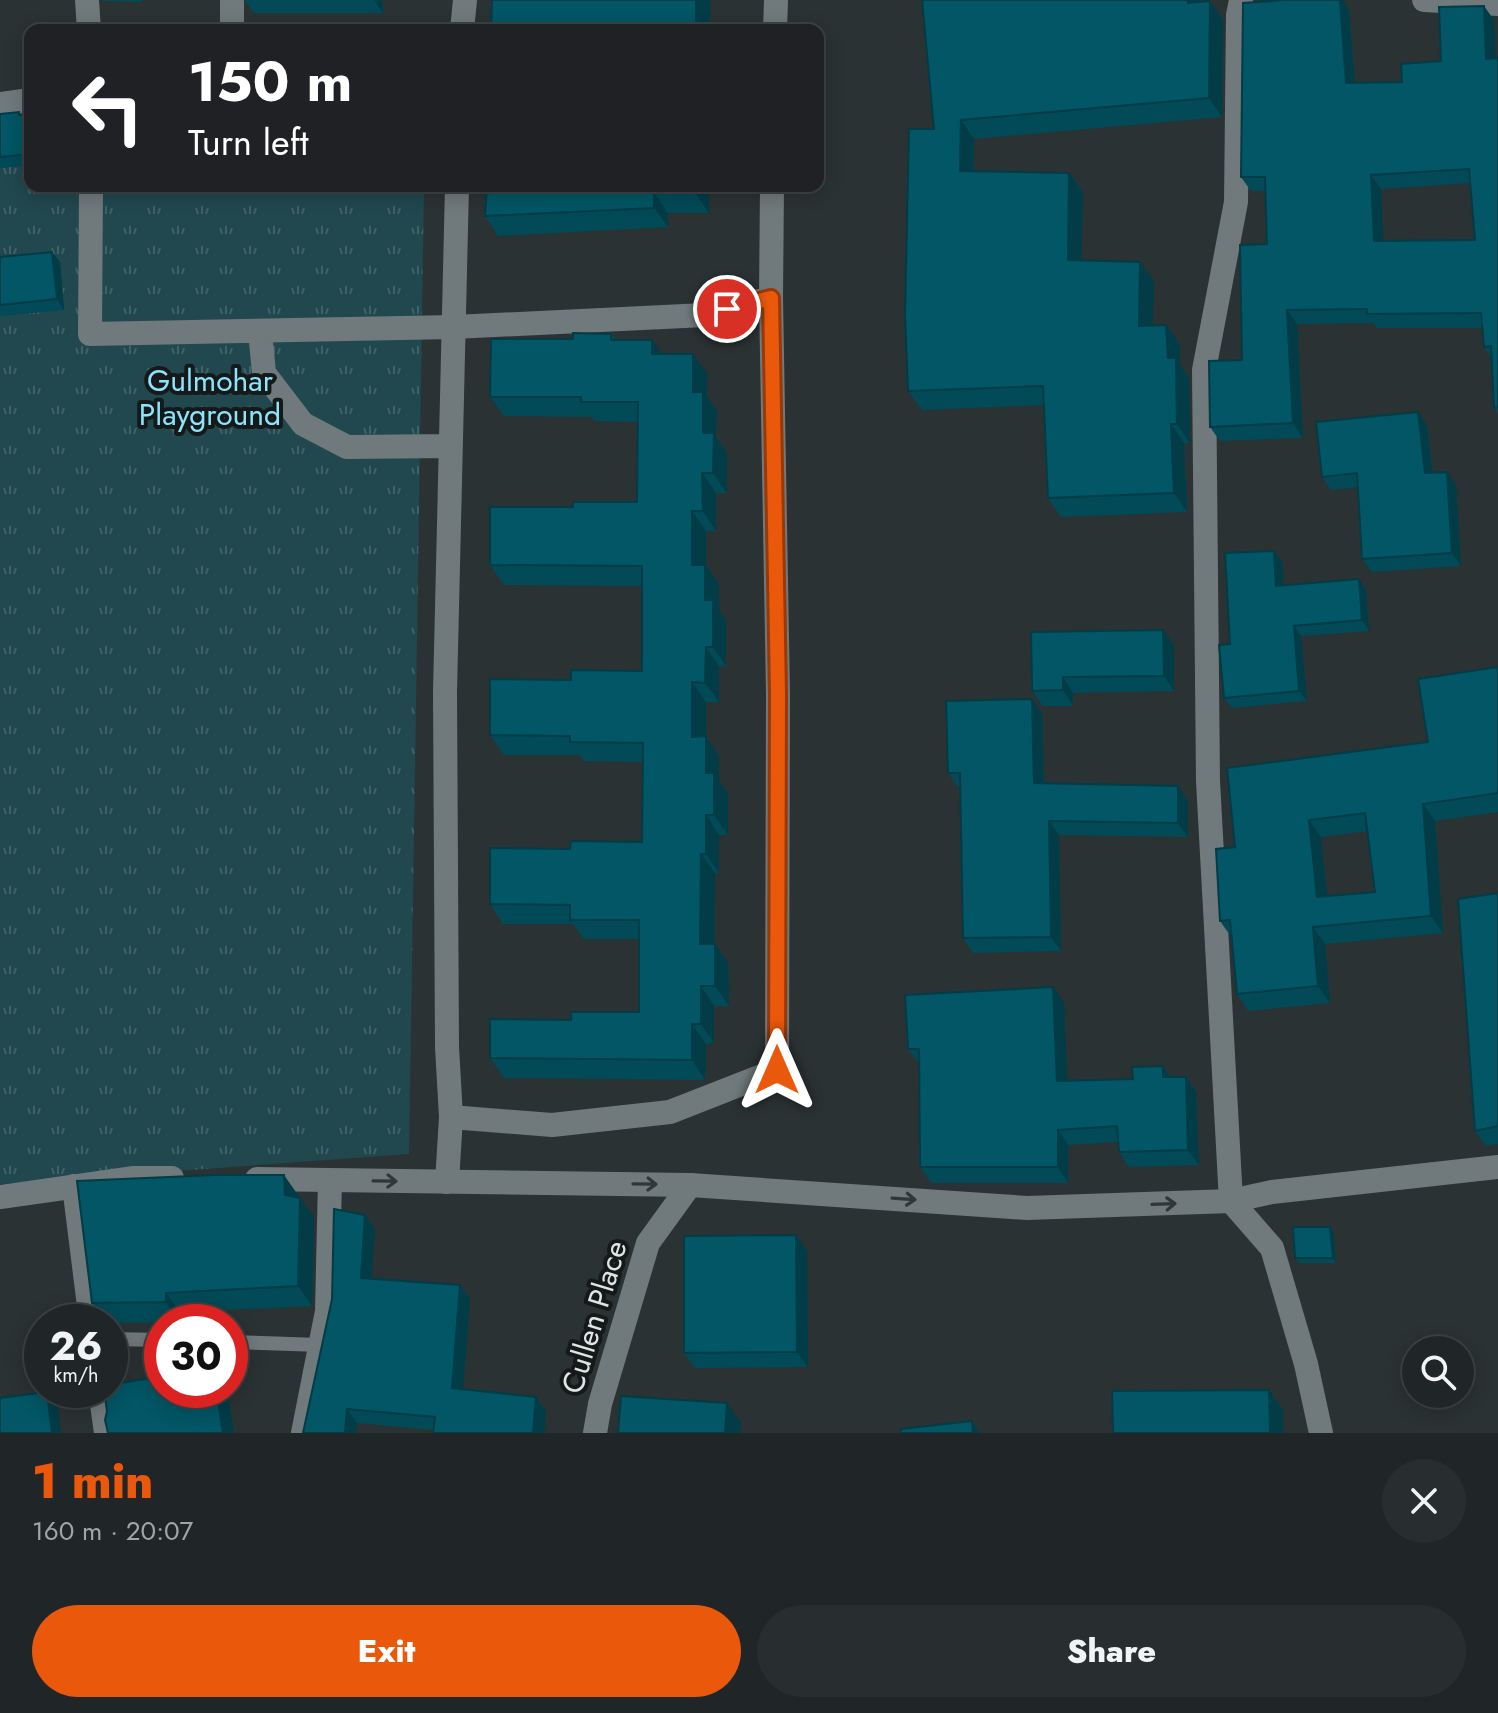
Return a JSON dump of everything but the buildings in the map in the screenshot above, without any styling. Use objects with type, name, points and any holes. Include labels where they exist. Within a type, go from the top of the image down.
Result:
[{"type":"street","points":[[87,0],[89,24]]},
{"type":"street","points":[[232,0],[232,24]]},
{"type":"street","points":[[463,24],[465,0]]},
{"type":"street","points":[[775,24],[776,0]]},
{"type":"street","points":[[1241,0],[1238,15],[1236,202],[1204,370],[1208,781],[1231,1201],[1272,1248],[1306,1364],[1321,1433]]},
{"type":"street","points":[[1424,0],[1498,4]]},
{"type":"street","points":[[0,104],[24,101]]},
{"type":"street","points":[[91,192],[90,334],[454,327],[705,315],[771,298]]},
{"type":"street","points":[[447,1182],[451,1117],[445,871],[450,446],[457,192]]},
{"type":"street","points":[[451,1117],[552,1125],[670,1112],[777,1070],[778,694],[772,192]]},
{"type":"street","points":[[260,331],[264,373],[303,424],[347,447],[450,446]]},
{"type":"street","points":[[239,1179],[690,1185],[1027,1208],[1231,1201],[1272,1192],[1498,1167]]},
{"type":"street","points":[[0,1197],[134,1178],[194,1179]]},
{"type":"street","points":[[303,1433],[327,1311],[330,1180]]},
{"type":"street","name":"Cullen Place","points":[[595,1433],[600,1404],[648,1243],[690,1185]]},
{"type":"street","points":[[74,1186],[89,1304]]},
{"type":"street","points":[[103,1408],[106,1433]]},
{"type":"lane","points":[[248,1343],[320,1345]]},
{"type":"green space","name":"Gulmohar Playground","points":[[24,122],[24,192],[424,192],[409,1154],[0,1184],[0,123]]},
{"type":"route","points":[[727,309],[771,298],[778,694],[777,1070]]}]
